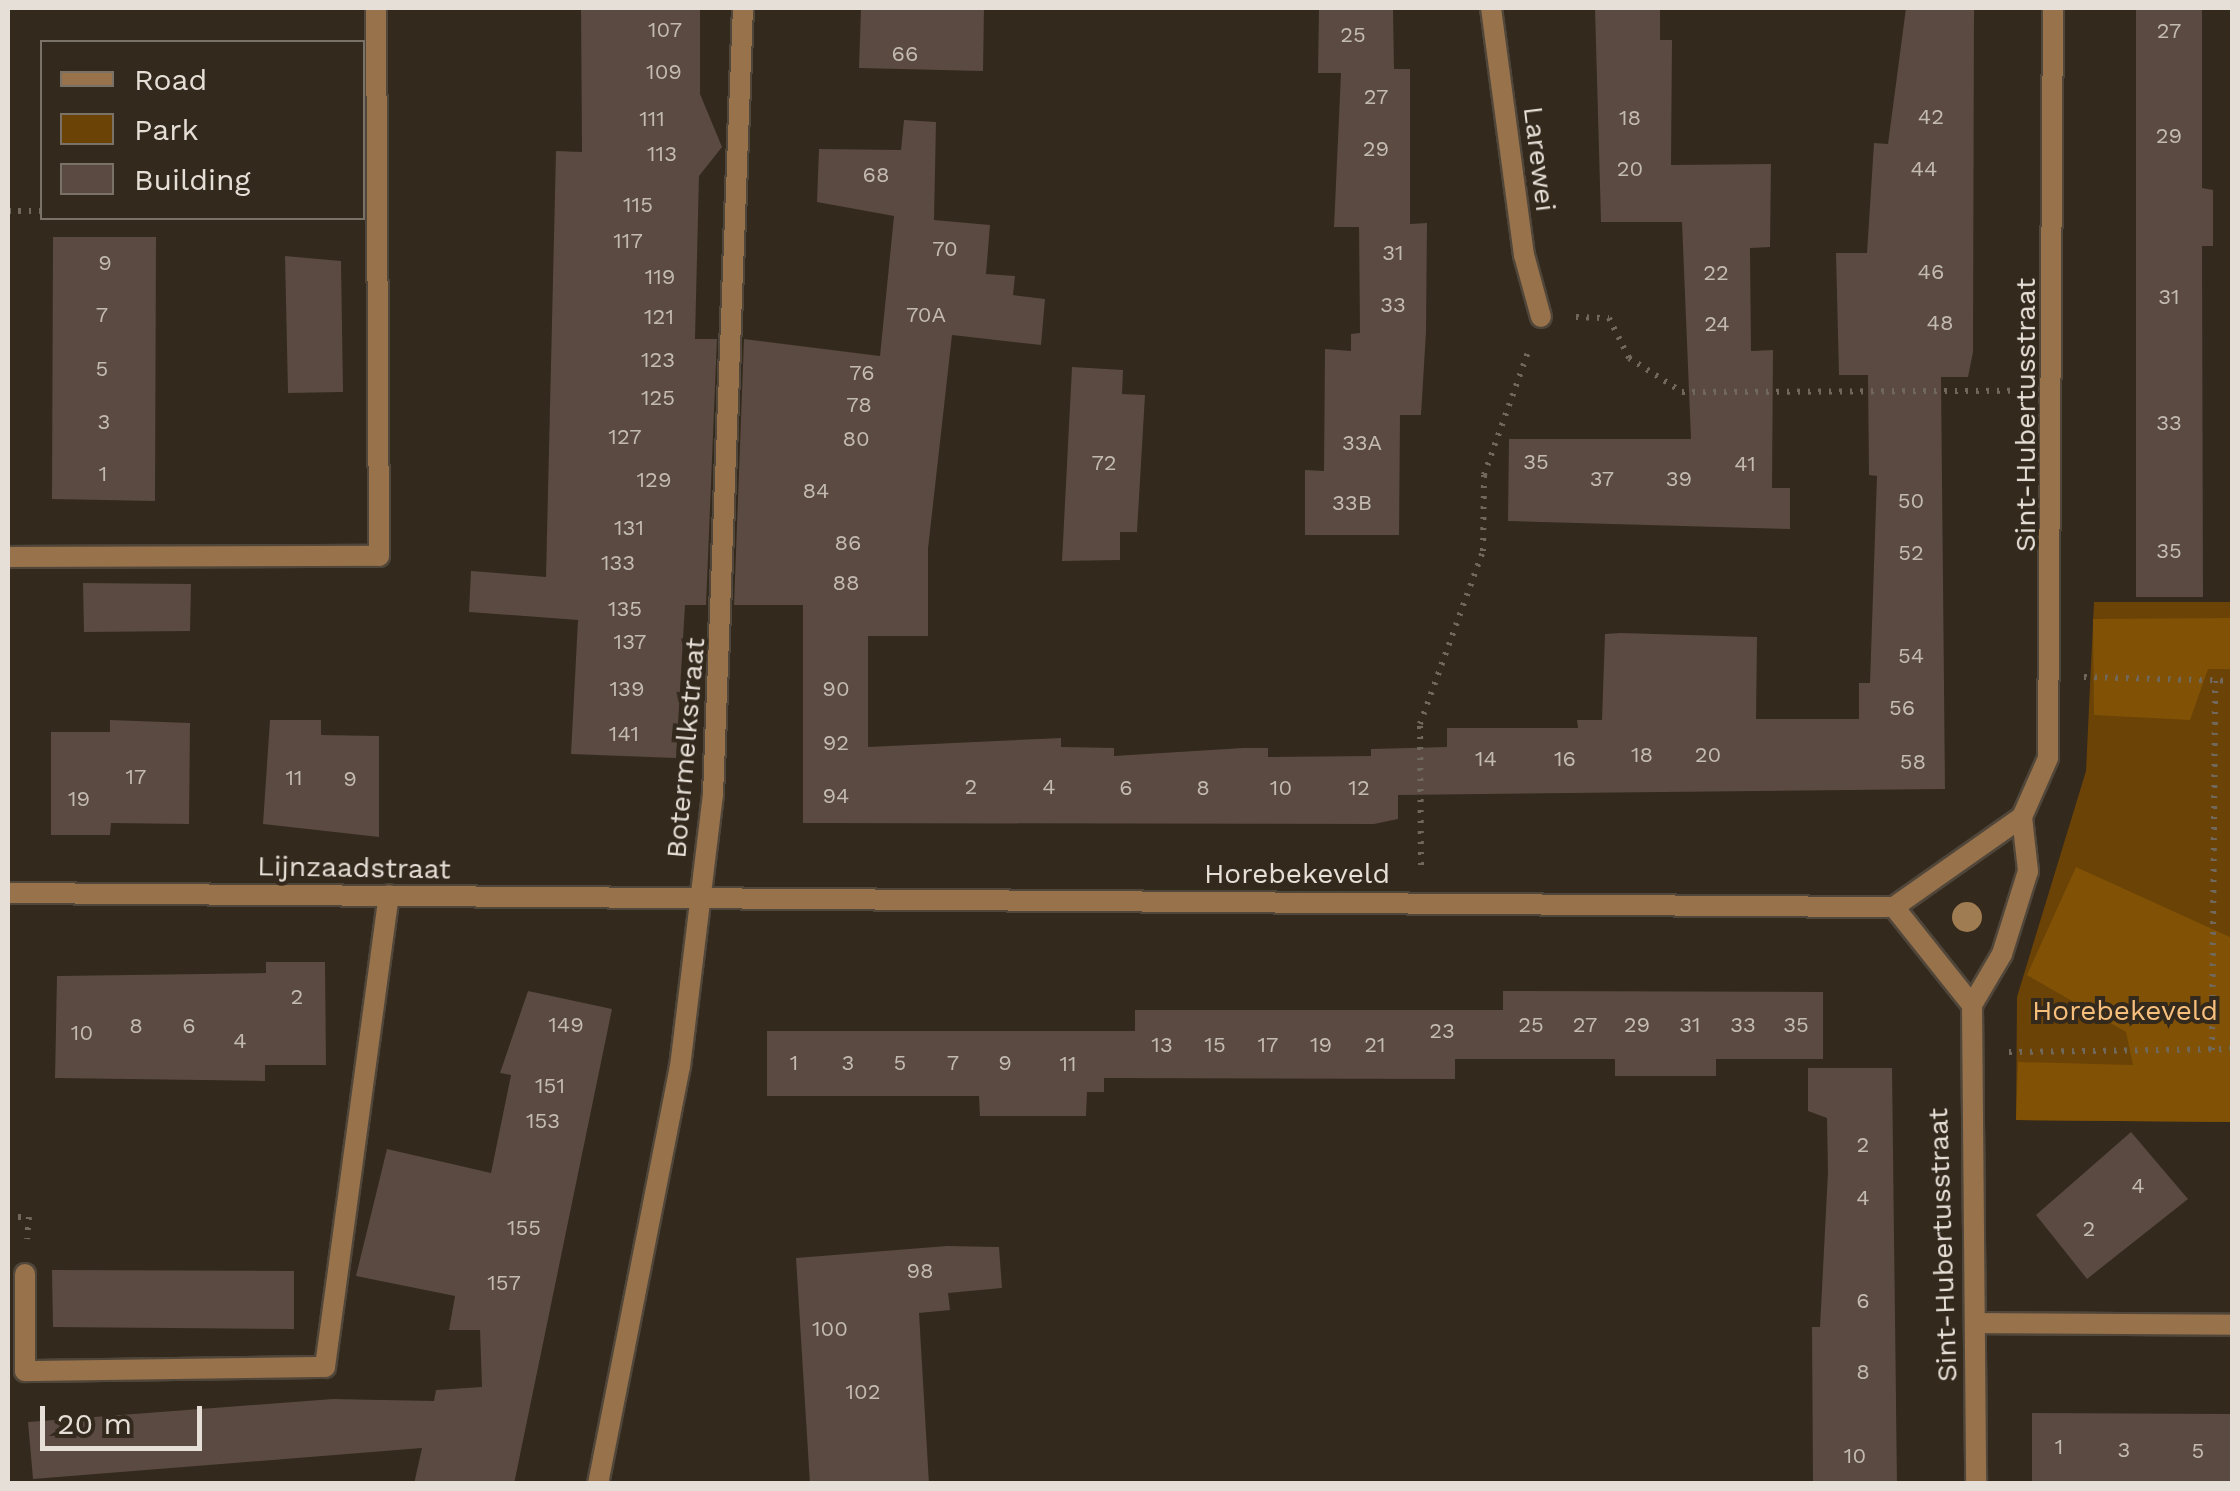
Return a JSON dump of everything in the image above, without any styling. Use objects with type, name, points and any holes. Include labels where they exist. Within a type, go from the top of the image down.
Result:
[{"type":"street","points":[[8,557],[379,556],[376,8]]},
{"type":"street","name":"Botermelkstraat","points":[[598,1484],[680,1066],[700,900],[730,508],[743,8]]},
{"type":"street","name":"Larewei","points":[[1491,8],[1524,255],[1541,317]]},
{"type":"street","name":"Sint-Hubertusstraat","points":[[1976,1484],[1966,1053],[1972,1006],[2002,954],[2028,871],[2022,817],[2048,758],[2055,678],[2053,8]]},
{"type":"street","points":[[1972,1006],[1894,907],[2022,817]]},
{"type":"street","name":"Lijnzaadstraat","points":[[8,893],[700,900]]},
{"type":"street","points":[[25,1274],[26,1370],[326,1367],[390,895]]},
{"type":"street","name":"Horebekeveld","points":[[700,900],[1894,907]]},
{"type":"street","points":[[1975,1324],[2232,1325]]},
{"type":"path","points":[[8,210],[40,211]]},
{"type":"path","points":[[1421,902],[1420,724],[1483,551],[1484,475],[1541,317],[1609,318],[1629,358],[1682,392],[2054,391]]},
{"type":"path","points":[[2055,678],[2232,681]]},
{"type":"path","points":[[2212,1050],[2215,681]]},
{"type":"path","points":[[1966,1053],[2232,1049]]},
{"type":"green space","name":"Horebekeveld","points":[[2094,602],[2232,602],[2232,1122],[2016,1120],[2017,997],[2086,771]]},
{"type":"green space","points":[[2232,618],[2232,669],[2208,669],[2190,720],[2094,715],[2093,619]]},
{"type":"green space","points":[[2076,867],[2232,938],[2232,1122],[2016,1120],[2018,1062],[2133,1065],[2126,1032],[2027,975]]},
{"type":"building","points":[[700,8],[700,94],[722,147],[699,176],[695,339],[717,339],[706,605],[685,605],[676,758],[571,754],[578,620],[469,612],[471,571],[546,577],[556,151],[582,152],[581,9]]},
{"type":"building","points":[[861,8],[984,8],[983,71],[859,68]]},
{"type":"building","points":[[1319,8],[1393,8],[1394,69],[1410,69],[1410,224],[1427,223],[1426,332],[1421,415],[1400,415],[1399,535],[1305,535],[1305,470],[1324,471],[1325,349],[1351,351],[1351,334],[1360,333],[1359,227],[1334,227],[1341,73],[1318,73]]},
{"type":"building","points":[[1595,8],[1660,8],[1660,40],[1672,40],[1671,165],[1771,164],[1770,247],[1750,248],[1751,351],[1773,350],[1772,488],[1790,488],[1790,529],[1508,521],[1509,439],[1691,439],[1682,222],[1601,222]]},
{"type":"building","points":[[1906,8],[1974,8],[1973,352],[1968,377],[1941,377],[1945,789],[1398,795],[1398,819],[1374,824],[803,823],[803,605],[734,605],[744,339],[880,356],[894,216],[817,202],[819,149],[901,150],[904,120],[936,122],[934,220],[990,225],[986,274],[1015,276],[1013,295],[1045,299],[1041,345],[952,335],[928,549],[928,636],[868,636],[868,747],[1061,738],[1061,747],[1114,748],[1114,756],[1268,748],[1268,757],[1371,756],[1371,749],[1447,747],[1447,728],[1578,728],[1577,720],[1602,720],[1605,634],[1621,633],[1757,637],[1756,719],[1859,719],[1859,683],[1870,683],[1877,476],[1869,475],[1868,375],[1839,375],[1836,253],[1867,253],[1874,143],[1888,144]]},
{"type":"building","points":[[2136,8],[2202,8],[2202,188],[2213,190],[2213,246],[2202,246],[2203,597],[2136,597]]},
{"type":"building","points":[[53,237],[156,237],[155,501],[52,499]]},
{"type":"building","points":[[285,256],[341,261],[343,392],[288,393]]},
{"type":"building","points":[[1072,367],[1123,370],[1122,394],[1145,395],[1137,532],[1120,532],[1120,560],[1062,561]]},
{"type":"building","points":[[83,583],[191,584],[190,631],[84,632]]},
{"type":"building","points":[[110,720],[190,723],[189,824],[111,823],[110,835],[51,835],[51,732],[110,732]]},
{"type":"building","points":[[270,720],[321,720],[321,735],[379,736],[379,837],[263,824]]},
{"type":"building","points":[[266,962],[325,962],[326,1065],[265,1065],[265,1081],[55,1078],[57,976],[266,973]]},
{"type":"building","points":[[528,991],[612,1009],[514,1484],[414,1484],[422,1448],[33,1479],[28,1422],[333,1399],[434,1401],[436,1390],[482,1387],[480,1330],[449,1330],[455,1296],[356,1276],[387,1149],[491,1173],[511,1075],[500,1073]]},
{"type":"building","points":[[1503,991],[1823,992],[1823,1059],[1716,1059],[1716,1076],[1615,1076],[1615,1059],[1455,1059],[1455,1079],[1104,1078],[1104,1092],[1087,1092],[1086,1116],[980,1116],[979,1096],[767,1096],[767,1031],[1135,1031],[1135,1010],[1503,1010]]},
{"type":"building","points":[[1808,1068],[1892,1068],[1897,1484],[1813,1484],[1812,1327],[1820,1327],[1828,1172],[1827,1118],[1808,1111]]},
{"type":"building","points":[[2131,1132],[2188,1199],[2087,1279],[2036,1215]]},
{"type":"building","points":[[947,1246],[999,1247],[1002,1288],[948,1293],[950,1310],[919,1313],[929,1484],[810,1484],[796,1258]]},
{"type":"building","points":[[52,1270],[294,1271],[294,1329],[53,1327]]},
{"type":"building","points":[[2032,1413],[2232,1414],[2232,1484],[2032,1484]]}]
